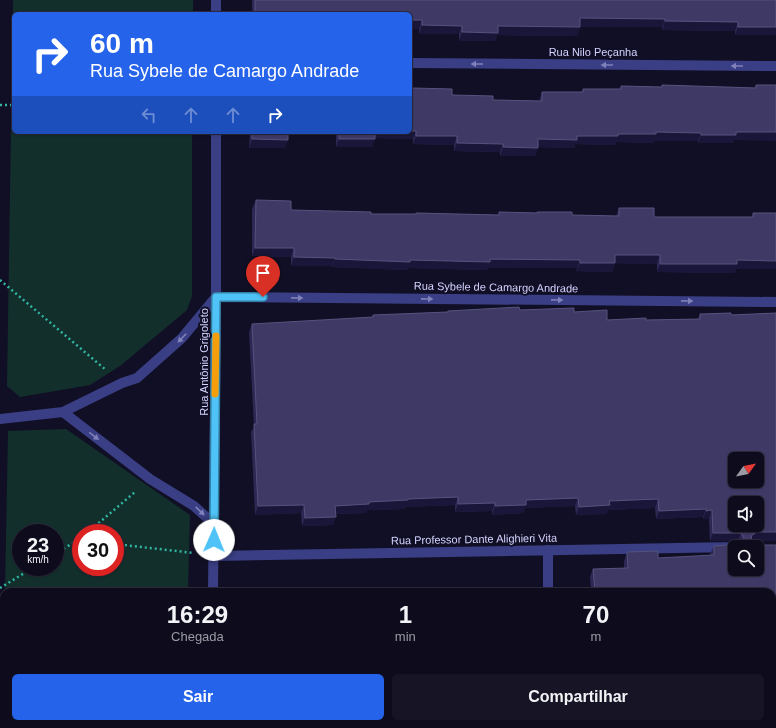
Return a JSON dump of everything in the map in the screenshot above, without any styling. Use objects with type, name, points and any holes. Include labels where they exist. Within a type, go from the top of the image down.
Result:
[{"type":"street","points":[[216,0],[216,12]]},
{"type":"street","name":"Rua Nilo Peçanha","points":[[412,63],[776,66]]},
{"type":"street","name":"Rua Antônio Grigoleto","points":[[213,588],[216,134]]},
{"type":"street","points":[[0,419],[63,412],[122,383],[137,378],[182,338],[216,297]]},
{"type":"street","name":"Rua Sybele de Camargo Andrade","points":[[216,297],[776,302]]},
{"type":"street","points":[[63,412],[150,479],[194,506],[214,524]]},
{"type":"street","name":"Rua Professor Dante Alighieri Vita","points":[[214,556],[728,547]]},
{"type":"street","points":[[548,550],[548,588]]},
{"type":"path","points":[[0,105],[12,105]]},
{"type":"path","points":[[0,280],[122,383]]},
{"type":"path","points":[[98,524],[150,479]]},
{"type":"path","points":[[124,545],[214,556]]},
{"type":"path","points":[[0,588],[19,576]]},
{"type":"green space","points":[[13,0],[193,0],[193,12],[13,12]]},
{"type":"green space","points":[[12,64],[12,134],[192,134],[192,296],[187,310],[120,366],[90,385],[20,397],[7,386]]},
{"type":"green space","points":[[66,429],[190,515],[188,588],[5,588],[8,431]]},
{"type":"building","points":[[255,0],[776,0],[776,27],[738,27],[738,22],[580,18],[580,27],[498,26],[498,33],[462,32],[462,26],[422,25],[422,20],[412,20],[412,12],[255,12]]},
{"type":"building","points":[[662,85],[756,88],[756,85],[776,85],[776,132],[736,132],[736,135],[701,135],[701,133],[656,132],[656,134],[618,134],[618,136],[577,136],[577,140],[538,139],[538,148],[503,147],[503,144],[457,143],[457,136],[416,136],[416,131],[412,131],[412,88],[452,89],[452,95],[493,96],[493,100],[542,101],[542,92],[583,92],[583,89],[621,89],[621,86],[662,87]]},
{"type":"building","points":[[252,134],[288,134],[288,140],[252,139]]},
{"type":"building","points":[[339,134],[375,134],[375,139],[339,139]]},
{"type":"building","points":[[256,200],[291,201],[291,210],[371,212],[371,214],[416,213],[499,215],[499,212],[572,212],[572,215],[619,216],[619,208],[654,208],[654,217],[753,217],[753,213],[776,213],[776,261],[737,260],[737,264],[660,264],[660,255],[615,255],[615,263],[580,263],[580,260],[490,259],[490,262],[410,260],[410,262],[294,257],[294,248],[255,248]]},
{"type":"building","points":[[519,307],[520,310],[574,308],[574,312],[607,310],[607,320],[646,318],[646,320],[700,319],[700,314],[731,313],[731,315],[776,313],[776,532],[764,532],[764,496],[728,496],[728,532],[757,532],[752,535],[751,540],[743,540],[744,538],[741,533],[713,533],[712,510],[659,511],[658,499],[609,501],[610,505],[579,507],[578,498],[526,500],[526,505],[495,506],[495,503],[458,504],[458,497],[408,499],[369,502],[369,504],[335,506],[336,517],[305,518],[304,505],[258,506],[254,424],[257,424],[252,324],[373,317],[373,315]]},
{"type":"building","points":[[728,545],[728,576],[764,576],[764,545],[776,545],[776,588],[595,588],[593,569],[628,568],[627,552],[658,551],[658,558],[714,555],[714,546]]},
{"type":"slow traffic","points":[[215,394],[216,336]]},
{"type":"route","points":[[214,540],[216,297],[263,297]]}]
